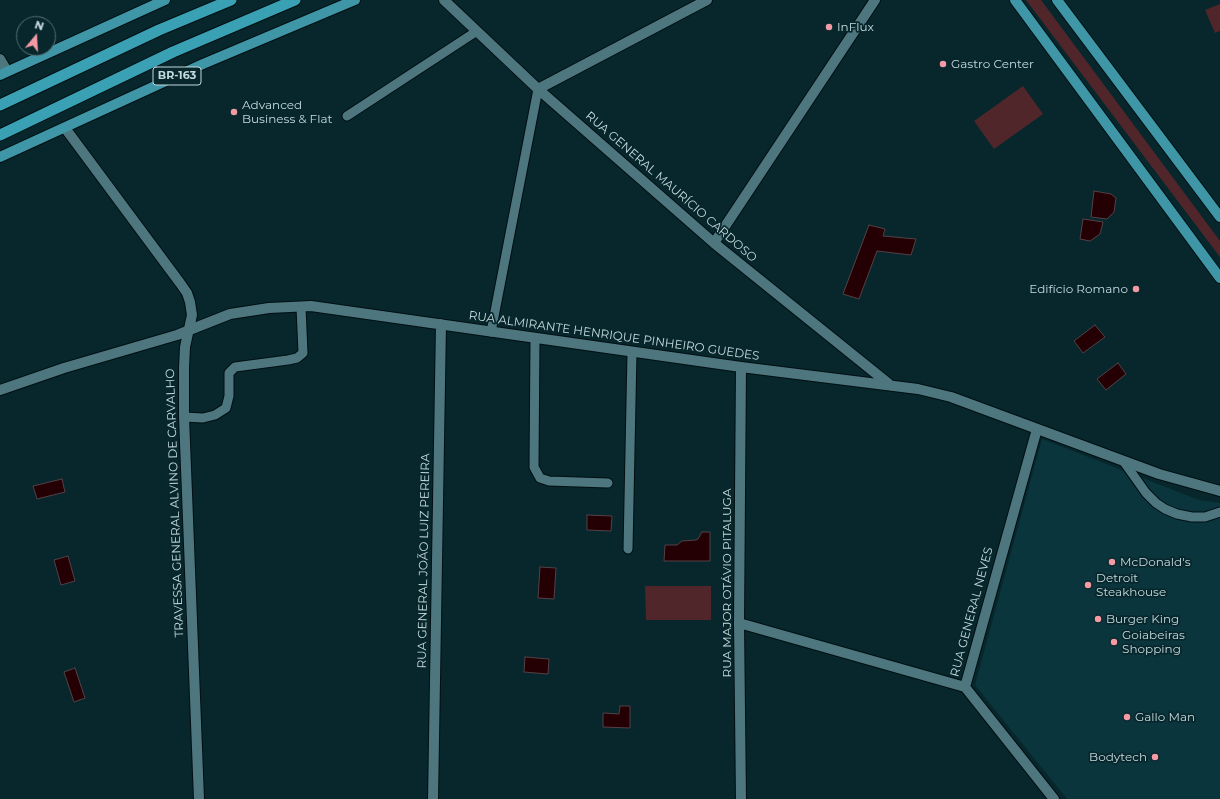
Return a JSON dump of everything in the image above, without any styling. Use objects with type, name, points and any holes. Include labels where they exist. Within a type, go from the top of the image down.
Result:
[{"type":"highway","points":[[0,104],[159,30],[231,0]]},
{"type":"highway","name":"BR-163","points":[[0,135],[173,52],[295,0]]},
{"type":"main road","points":[[3,73],[165,0]]},
{"type":"main road","name":"BR-163","points":[[0,157],[203,64],[355,0]]},
{"type":"main road","points":[[1015,0],[1220,278]]},
{"type":"main road","points":[[1057,0],[1220,217]]},
{"type":"street","name":"RUA GENERAL MAURÍCIO CARDOSO","points":[[444,0],[538,89],[714,243],[889,384]]},
{"type":"street","points":[[538,89],[707,0]]},
{"type":"street","points":[[714,243],[875,0]]},
{"type":"street","points":[[0,59],[3,73]]},
{"type":"street","name":"TRAVESSA GENERAL ALVINO DE CARVALHO","points":[[65,128],[187,293],[190,302],[192,315],[185,347],[184,417],[199,799]]},
{"type":"street","name":"RUA ALMIRANTE HENRIQUE PINHEIRO GUEDES","points":[[0,390],[64,368],[177,335],[230,314],[268,308],[311,306],[741,367],[889,384],[918,389],[951,398],[1159,474],[1220,491]]},
{"type":"street","name":"RUA GENERAL JOÃO LUIZ PEREIRA","points":[[433,799],[441,324]]},
{"type":"street","name":"RUA MAJOR OTÁVIO PITALUGA","points":[[741,367],[739,623],[741,799]]},
{"type":"street","name":"RUA GENERAL NEVES","points":[[1036,429],[965,687],[1054,799]]},
{"type":"street","points":[[739,623],[965,687]]},
{"type":"lane","points":[[347,116],[477,31]]},
{"type":"lane","points":[[492,332],[538,89]]},
{"type":"lane","points":[[184,417],[203,418],[215,415],[226,408],[229,396],[229,374],[235,367],[288,360],[297,358],[303,353],[304,338],[301,307]]},
{"type":"lane","points":[[535,338],[534,467],[540,478],[550,481],[608,483]]},
{"type":"lane","points":[[628,549],[632,352]]},
{"type":"lane","points":[[1124,462],[1146,493],[1156,503],[1165,509],[1177,514],[1192,517],[1206,517],[1220,512]]},
{"type":"shaded area","points":[[1026,0],[1041,0],[1220,241],[1220,257]]},
{"type":"shaded area","points":[[1220,4],[1220,31],[1215,33],[1205,10]]},
{"type":"shaded area","points":[[1023,86],[1043,114],[994,149],[974,121]]},
{"type":"shaded area","points":[[1094,191],[1111,194],[1116,198],[1114,212],[1107,219],[1091,217]]},
{"type":"shaded area","points":[[1083,219],[1103,222],[1100,234],[1090,241],[1080,239]]},
{"type":"shaded area","points":[[869,225],[885,229],[883,236],[916,239],[911,255],[877,251],[859,299],[843,294]]},
{"type":"shaded area","points":[[1095,325],[1105,337],[1083,353],[1074,341]]},
{"type":"shaded area","points":[[1118,363],[1126,374],[1106,390],[1097,379]]},
{"type":"shaded area","name":"Goiabeiras Shopping","points":[[1042,439],[1199,500],[1220,503],[1220,799],[1067,799],[975,685]]},
{"type":"shaded area","points":[[62,479],[65,492],[37,499],[33,486]]},
{"type":"shaded area","points":[[587,515],[612,516],[611,531],[587,530]]},
{"type":"shaded area","points":[[702,532],[710,532],[710,561],[664,561],[665,545],[677,545],[682,541],[696,540]]},
{"type":"shaded area","points":[[68,556],[75,581],[61,585],[54,560]]},
{"type":"shaded area","points":[[540,567],[556,568],[554,599],[538,598]]},
{"type":"shaded area","points":[[645,586],[711,586],[711,620],[646,620]]},
{"type":"shaded area","points":[[525,657],[549,659],[548,674],[524,672]]},
{"type":"shaded area","points":[[75,668],[85,698],[74,702],[64,672]]},
{"type":"shaded area","points":[[620,706],[630,706],[630,728],[603,727],[603,713],[619,714]]},
{"type":"place","name":"InFlux","points":[[829,27]]},
{"type":"place","name":"Gastro Center","points":[[943,64]]},
{"type":"place","name":"Advanced Business & Flat","points":[[234,112]]},
{"type":"place","name":"Edifício Romano","points":[[1136,289]]},
{"type":"place","name":"McDonald's","points":[[1112,562]]},
{"type":"place","name":"Detroit Steakhouse","points":[[1088,585]]},
{"type":"place","name":"Burger King","points":[[1098,619]]},
{"type":"place","name":"Goiabeiras Shopping","points":[[1114,642]]},
{"type":"place","name":"Gallo Man","points":[[1127,717]]},
{"type":"place","name":"Bodytech","points":[[1155,757]]}]
